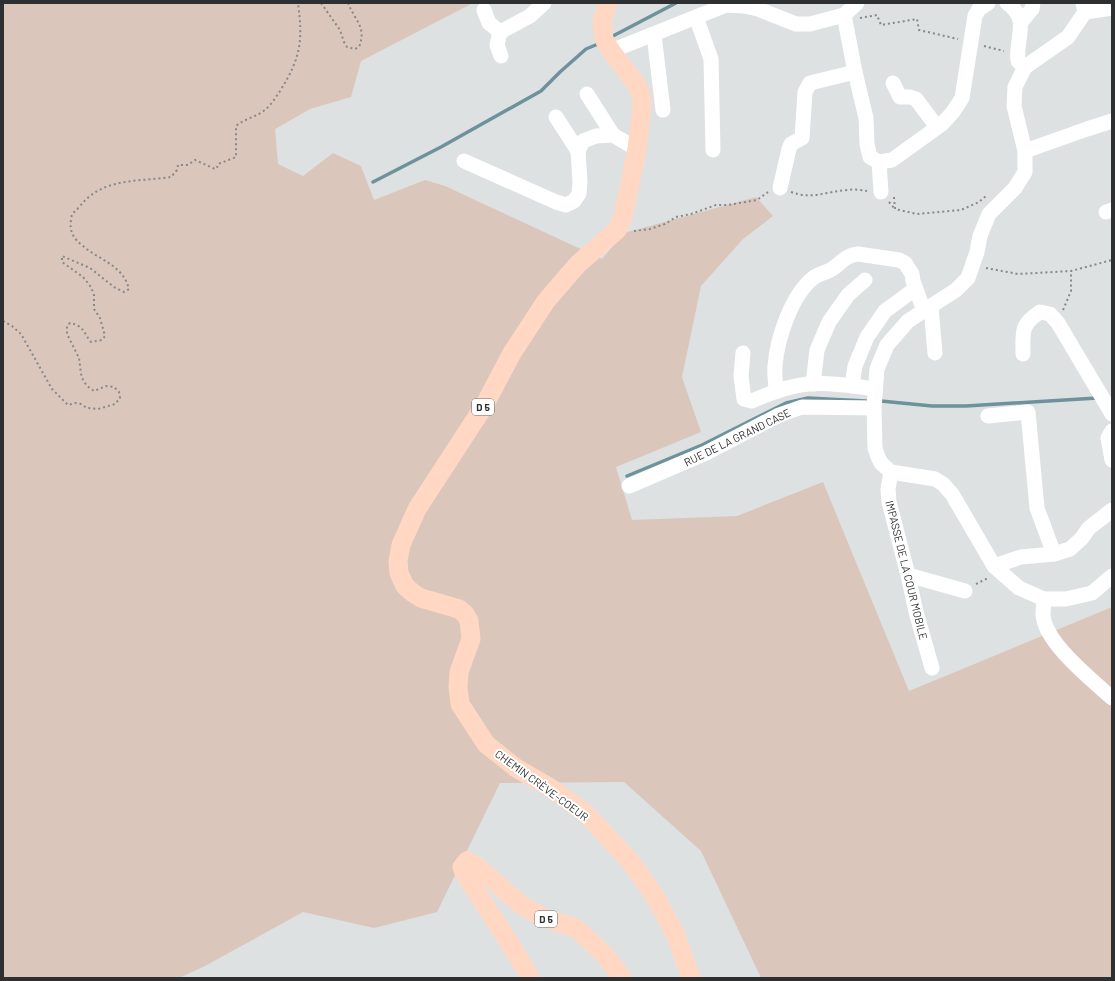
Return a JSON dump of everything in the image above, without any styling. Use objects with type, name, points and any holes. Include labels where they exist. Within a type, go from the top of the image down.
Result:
[{"type":"main road","name":"D 5","points":[[607,3],[602,22],[604,39],[611,51],[631,76],[641,93],[642,106],[637,149],[623,217],[617,230]]},
{"type":"main road","name":"CHEMIN CRÈVE-COEUR","points":[[617,230],[578,264],[546,301],[512,353],[484,406],[416,508],[401,546],[398,561],[399,573],[405,586],[421,598],[459,609],[465,614],[469,621],[471,639],[459,672],[458,687],[460,704],[486,744],[516,768],[549,787],[585,813],[630,861],[656,898],[676,936],[691,978]]},
{"type":"main road","name":"D 5","points":[[530,978],[463,870],[463,865],[467,861],[474,864],[520,904],[544,918],[576,928],[605,955],[622,978]]},
{"type":"street","points":[[501,56],[497,45],[500,32],[530,16],[544,3]]},
{"type":"street","points":[[611,51],[726,5],[744,6],[758,9],[796,24],[810,24],[844,18],[857,3]]},
{"type":"street","points":[[844,18],[866,118],[867,144],[870,157],[879,162],[892,160],[937,127],[953,112],[962,98],[975,16],[980,9],[988,3]]},
{"type":"street","points":[[1007,3],[1018,13],[1021,22],[1021,61],[1015,87],[1014,106],[1025,152],[1025,172],[1015,188],[989,214],[980,236],[973,266],[968,278],[960,286],[908,322],[887,346],[877,369],[874,408],[875,448],[881,463],[891,472],[935,478],[944,484],[952,494],[997,569],[1019,588],[1044,599],[1066,599],[1092,593],[1112,576]]},
{"type":"street","points":[[1021,22],[1032,9],[1033,3]]},
{"type":"street","points":[[1084,8],[1108,3]]},
{"type":"street","points":[[1021,61],[1068,37],[1084,8]]},
{"type":"street","points":[[1084,8],[1112,8]]},
{"type":"street","points":[[484,10],[489,23],[500,32]]},
{"type":"street","points":[[696,17],[711,59],[713,150]]},
{"type":"street","points":[[654,34],[663,110]]},
{"type":"street","points":[[780,188],[791,144],[802,138],[805,92],[807,87],[810,83],[855,72]]},
{"type":"street","points":[[893,83],[900,97],[910,97],[916,99],[937,127]]},
{"type":"street","points":[[587,94],[613,135],[637,149]]},
{"type":"street","points":[[464,161],[556,202],[566,205],[574,201],[579,194],[580,182],[578,151],[556,117]]},
{"type":"street","points":[[1025,152],[1112,121]]},
{"type":"street","points":[[578,151],[583,141],[596,136],[613,135]]},
{"type":"street","points":[[879,162],[888,193]]},
{"type":"street","points":[[776,391],[775,367],[779,341],[789,311],[807,283],[814,277],[832,269],[845,258],[852,255],[858,254],[899,260],[905,263],[912,274],[915,289],[927,309],[935,353]]},
{"type":"street","points":[[813,384],[817,350],[829,322],[848,295],[865,280]]},
{"type":"street","points":[[852,386],[855,366],[867,338],[885,311],[915,289]]},
{"type":"street","points":[[1023,354],[1023,328],[1030,318],[1040,312],[1050,314],[1058,323],[1112,414]]},
{"type":"street","points":[[743,353],[741,376],[744,398],[752,401],[786,387],[813,384],[875,389]]},
{"type":"street","name":"RUE DE LA GRAND CASE","points":[[629,486],[706,453],[779,415],[802,407],[874,408]]},
{"type":"street","points":[[988,416],[1028,412],[1037,508],[1054,554]]},
{"type":"street","points":[[1112,431],[1108,438],[1112,460]]},
{"type":"street","name":"IMPASSE DE LA COUR MOBILE","points":[[891,472],[888,489],[889,502],[916,612],[932,668]]},
{"type":"street","points":[[997,569],[1021,557],[1054,554],[1070,550],[1089,528],[1112,510]]},
{"type":"street","points":[[908,575],[965,591]]},
{"type":"street","points":[[1044,599],[1043,616],[1046,627],[1063,653],[1112,698]]},
{"type":"path","points":[[3,321],[12,326],[21,334],[52,389],[68,405],[75,403],[81,404],[87,408],[98,409],[115,404],[120,398],[119,392],[114,387],[106,386],[94,391],[87,386],[81,374],[79,358],[67,334],[67,326],[70,323],[78,324],[83,328],[86,336],[91,342],[102,340],[105,336],[100,318],[94,309],[94,295],[91,287],[79,274],[62,262],[62,256],[90,268],[114,287],[124,292],[129,289],[120,272],[114,266],[81,246],[72,234],[70,222],[71,215],[84,200],[96,191],[126,182],[171,177],[177,170],[178,165],[188,165],[195,160],[215,169],[222,161],[236,157],[236,126],[247,118],[265,110],[276,97],[293,67],[300,44],[298,3]]},
{"type":"path","points":[[320,3],[340,30],[347,47],[355,49],[359,48],[363,35],[348,3]]},
{"type":"path","points":[[844,18],[877,15],[880,25],[917,20],[919,30],[970,42],[1021,61]]},
{"type":"path","points":[[617,230],[650,229],[665,224],[676,217],[716,205],[728,205],[757,200],[768,192],[780,188],[800,195],[817,196],[848,190],[888,193]]},
{"type":"path","points":[[888,193],[895,209]]},
{"type":"path","points":[[888,193],[895,209]]},
{"type":"path","points":[[895,209],[917,214],[962,210],[979,202],[991,193]]},
{"type":"path","points":[[973,266],[1018,274],[1071,271],[1112,260]]},
{"type":"path","points":[[1058,323],[1071,291],[1071,271]]},
{"type":"path","points":[[965,591],[997,569]]},
{"type":"shaded area","points":[[3,3],[473,3],[361,61],[351,97],[310,109],[275,129],[278,164],[303,176],[333,153],[361,166],[374,200],[425,180],[445,186],[602,259],[624,233],[756,197],[773,216],[743,239],[701,286],[682,377],[701,432],[616,467],[632,520],[737,516],[823,482],[909,691],[1112,607],[1112,978],[761,978],[701,851],[624,782],[500,783],[437,912],[374,928],[303,912],[205,966],[179,978],[3,978]]},
{"type":"waterway","points":[[611,37],[676,3]]},
{"type":"waterway","points":[[373,182],[441,147],[541,91],[586,49],[598,44]]},
{"type":"waterway","points":[[627,476],[702,445],[786,403],[808,398],[866,401]]},
{"type":"waterway","points":[[881,401],[932,406],[966,406],[1097,398]]}]
